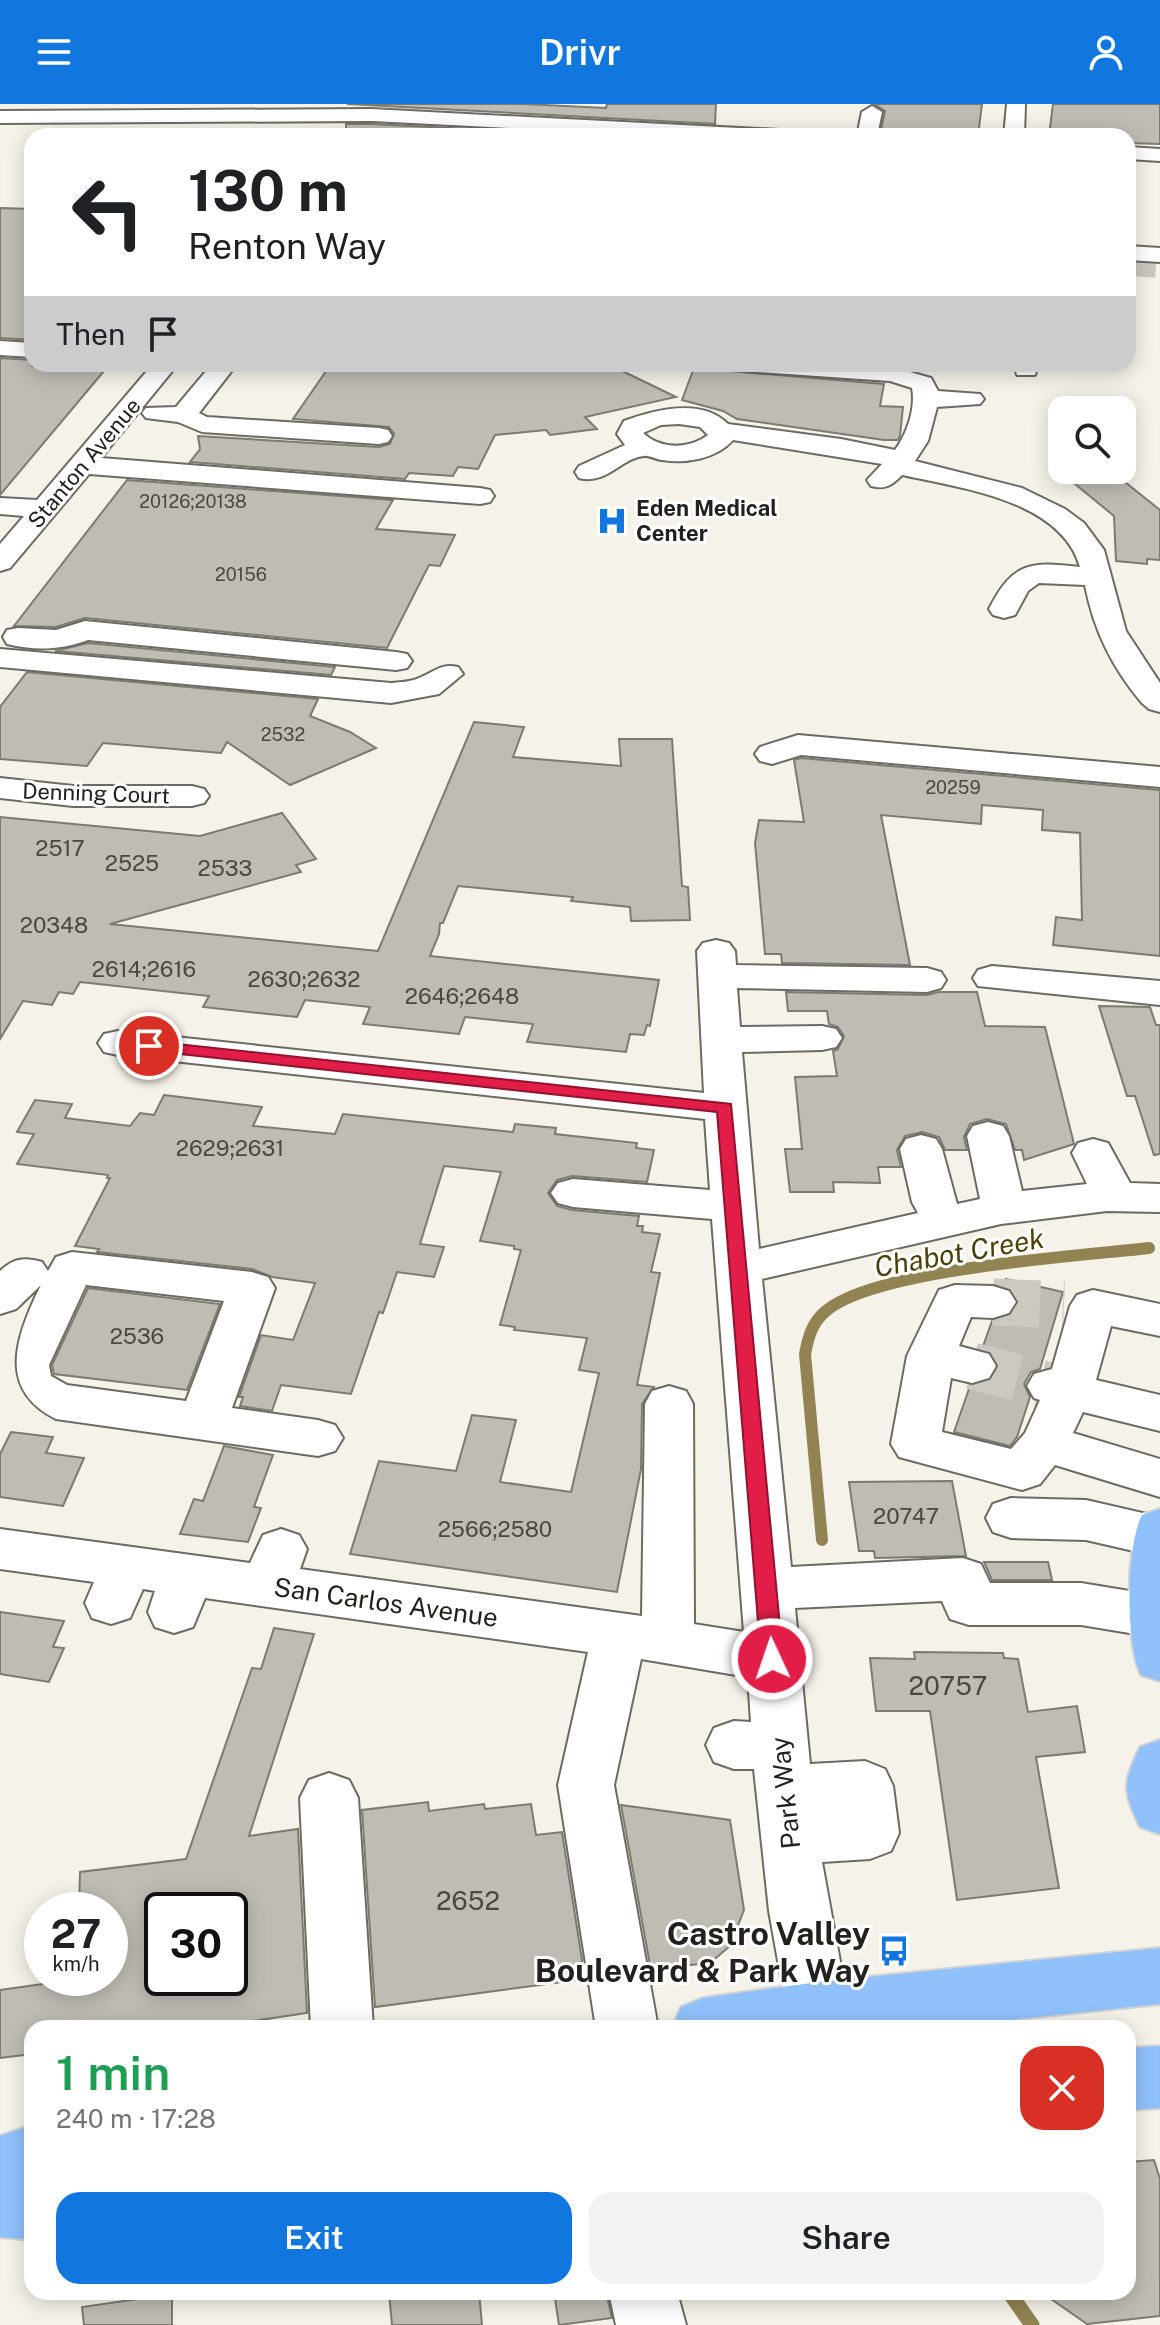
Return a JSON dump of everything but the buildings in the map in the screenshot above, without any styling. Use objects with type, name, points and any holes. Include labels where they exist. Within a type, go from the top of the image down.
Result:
[{"type":"main road","points":[[1159,1631],[1160,1529]]},
{"type":"main road","points":[[1160,1764],[1153,1779],[1160,1809]]},
{"type":"main road","points":[[757,2020],[1160,1976]]},
{"type":"main road","points":[[1136,2078],[1160,2077]]},
{"type":"main road","points":[[0,2169],[24,2160]]},
{"type":"main road","points":[[0,2204],[24,2206]]},
{"type":"street","points":[[554,124],[568,104]]},
{"type":"street","points":[[1014,128],[1016,104]]},
{"type":"street","points":[[361,128],[372,110]]},
{"type":"street","points":[[0,117],[442,111],[602,128]]},
{"type":"street","points":[[869,128],[872,112]]},
{"type":"street","points":[[140,128],[153,117]]},
{"type":"street","points":[[1136,154],[1160,155]]},
{"type":"street","points":[[1136,254],[1160,255]]},
{"type":"street","points":[[0,348],[24,350]]},
{"type":"street","name":"Stanton Avenue","points":[[0,562],[27,531],[53,521],[83,465],[160,372]]},
{"type":"street","points":[[183,415],[218,372]]},
{"type":"street","points":[[857,372],[900,375],[922,383],[931,399],[919,437],[892,469]]},
{"type":"street","points":[[931,399],[971,402]]},
{"type":"street","points":[[128,411],[183,415],[202,424],[379,436]]},
{"type":"street","points":[[720,437],[704,420],[689,417],[656,418],[633,427],[630,434],[643,446],[684,453],[720,437],[999,490],[1047,510],[1077,532],[1088,548],[1112,632],[1160,702]]},
{"type":"street","points":[[142,470],[161,446]]},
{"type":"street","points":[[589,472],[643,446]]},
{"type":"street","points":[[83,465],[480,496]]},
{"type":"street","points":[[0,506],[53,521]]},
{"type":"street","points":[[1004,609],[1014,590],[1028,577],[1050,574],[1096,577]]},
{"type":"street","points":[[0,635],[59,640],[85,630],[396,661]]},
{"type":"street","points":[[0,658],[391,693],[428,687],[447,674]]},
{"type":"street","points":[[1130,660],[1160,677]]},
{"type":"street","points":[[772,754],[798,745],[1160,777]]},
{"type":"street","name":"Denning Court","points":[[0,788],[73,796],[192,796]]},
{"type":"street","name":"Park Way","points":[[818,2011],[772,1780],[772,1659],[737,1268],[716,964],[927,980]]},
{"type":"street","points":[[992,978],[1160,993]]},
{"type":"street","points":[[719,1040],[822,1038]]},
{"type":"street","points":[[118,1043],[725,1108]]},
{"type":"street","points":[[988,1136],[1004,1210]]},
{"type":"street","points":[[921,1149],[934,1202],[945,1223]]},
{"type":"street","points":[[1093,1153],[1114,1194]]},
{"type":"street","points":[[573,1193],[733,1206]]},
{"type":"street","points":[[737,1268],[792,1259],[1004,1210],[1114,1194],[1160,1198]]},
{"type":"street","points":[[203,1422],[252,1288],[72,1268],[25,1365],[29,1385],[56,1401],[203,1422],[318,1438]]},
{"type":"street","points":[[993,1302],[955,1301],[952,1361],[916,1444],[1022,1471],[1044,1443],[1060,1389],[1078,1305],[1160,1320]]},
{"type":"street","points":[[1060,1389],[1160,1413]]},
{"type":"street","points":[[626,2020],[586,1785],[598,1731],[605,1641],[670,1603],[669,1404]]},
{"type":"street","points":[[1044,1443],[1160,1478]]},
{"type":"street","points":[[1011,1518],[1086,1520],[1159,1537]]},
{"type":"street","name":"San Carlos Avenue","points":[[0,1549],[119,1585],[181,1593],[275,1567],[381,1617],[466,1629],[772,1659]]},
{"type":"street","points":[[766,1589],[963,1579],[969,1604],[1081,1604],[1159,1631]]},
{"type":"street","points":[[329,1798],[341,2020]]},
{"type":"street","points":[[645,2300],[651,2325]]},
{"type":"waterway","name":"Chabot Creek","points":[[822,1540],[805,1354],[809,1336],[821,1315],[851,1297],[931,1275],[1029,1260],[1149,1248]]},
{"type":"waterway","name":"Chabot Creek","points":[[1015,2300],[1032,2325]]},
{"type":"tunnel","points":[[1136,265],[1160,267]]},
{"type":"tunnel","points":[[993,1302],[1064,1305]]},
{"type":"tunnel","points":[[972,1366],[1051,1386]]},
{"type":"place","name":"Eden Medical Center","points":[[612,521]]},
{"type":"place","name":"Castro Valley Boulevard & Park Way","points":[[894,1951]]},
{"type":"route","points":[[149,1046],[725,1108],[772,1659]]}]
